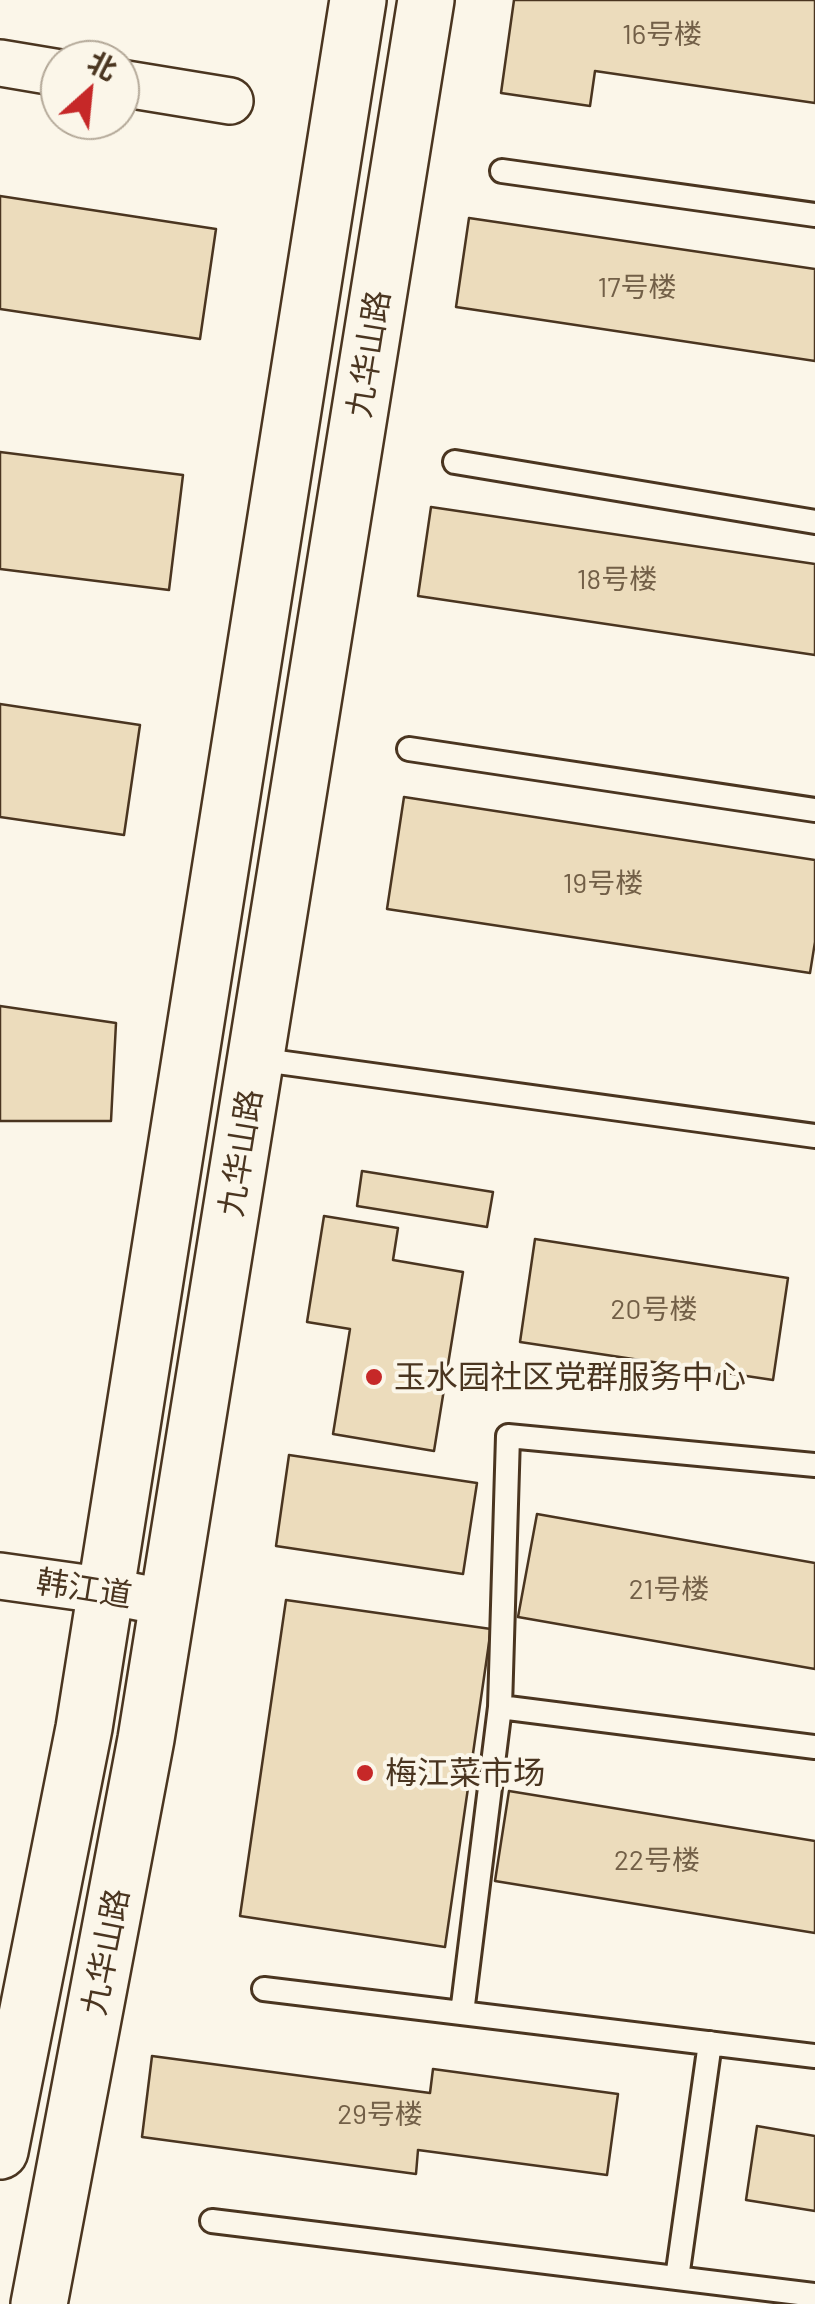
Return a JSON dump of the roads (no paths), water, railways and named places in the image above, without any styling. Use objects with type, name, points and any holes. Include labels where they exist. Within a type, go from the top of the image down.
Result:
[{"type":"street","name":"九华山路","points":[[0,2151],[84,1728],[107,1591],[358,0]]},
{"type":"street","name":"九华山路","points":[[39,2304],[146,1740],[426,0]]},
{"type":"street","points":[[0,63],[40,70]]},
{"type":"street","points":[[140,86],[230,101]]},
{"type":"street","name":"韩江道","points":[[0,1576],[168,1603]]},
{"type":"lane","points":[[502,171],[815,215]]},
{"type":"lane","points":[[455,462],[815,522]]},
{"type":"lane","points":[[409,749],[815,810]]},
{"type":"lane","points":[[256,1060],[815,1136]]},
{"type":"lane","points":[[462,2014],[500,1707],[508,1436],[815,1466]]},
{"type":"lane","points":[[500,1707],[815,1747]]},
{"type":"lane","points":[[264,1989],[815,2056]]},
{"type":"lane","points":[[678,2278],[710,2043]]},
{"type":"lane","points":[[212,2221],[815,2295]]},
{"type":"place","name":"玉水园社区党群服务中心","points":[[374,1377]]},
{"type":"place","name":"梅江菜市场","points":[[365,1773]]}]
